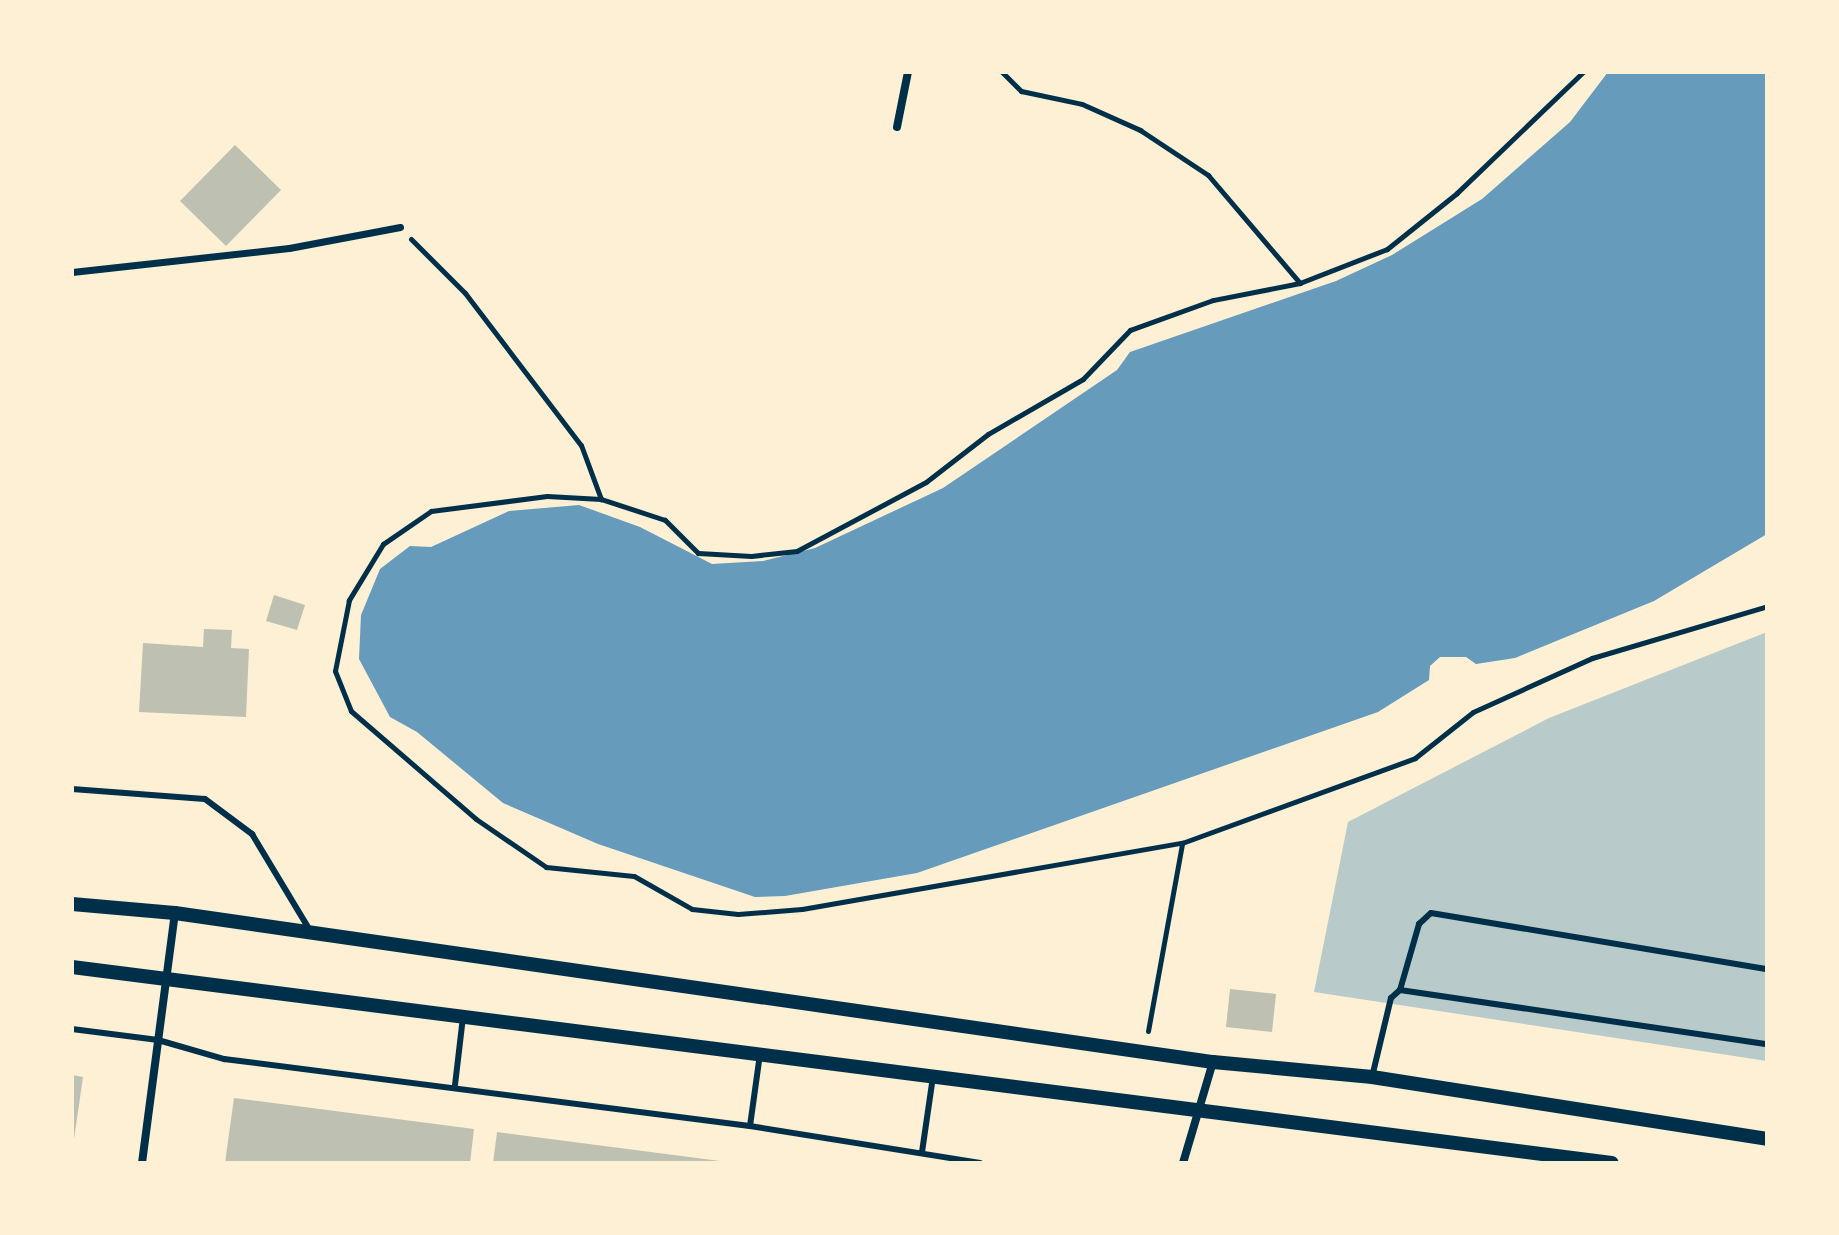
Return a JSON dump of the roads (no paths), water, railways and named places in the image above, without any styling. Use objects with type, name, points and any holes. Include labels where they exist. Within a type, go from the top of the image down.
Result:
[{"type":"street","points":[[897,127],[908,72]]},
{"type":"street","points":[[72,272],[289,248],[400,227]]},
{"type":"street","points":[[72,904],[175,913],[1213,1062],[1372,1077],[1767,1139]]},
{"type":"street","points":[[142,1163],[175,913]]},
{"type":"street","points":[[72,967],[166,976],[760,1051],[1612,1163]]},
{"type":"street","points":[[1183,1163],[1213,1062]]},
{"type":"lane","points":[[72,789],[205,799],[252,834],[310,932]]},
{"type":"lane","points":[[1372,1077],[1391,998],[1400,990],[1419,924],[1431,913],[1767,969]]},
{"type":"lane","points":[[1400,990],[1767,1044]]},
{"type":"lane","points":[[455,1085],[464,1014]]},
{"type":"lane","points":[[72,1029],[158,1040],[224,1059],[455,1085],[750,1126],[980,1163]]},
{"type":"lane","points":[[750,1126],[760,1051]]},
{"type":"lane","points":[[922,1152],[934,1074]]},
{"type":"water","points":[[1608,72],[1767,72],[1767,534],[1654,601],[1515,658],[1476,664],[1466,657],[1440,657],[1430,666],[1429,680],[1378,712],[917,873],[785,896],[755,897],[598,844],[503,803],[417,732],[390,717],[359,659],[361,615],[380,569],[410,546],[431,547],[509,511],[579,505],[640,527],[712,564],[763,561],[815,548],[943,488],[1117,370],[1130,352],[1336,281],[1392,255],[1482,199],[1570,122]]}]
